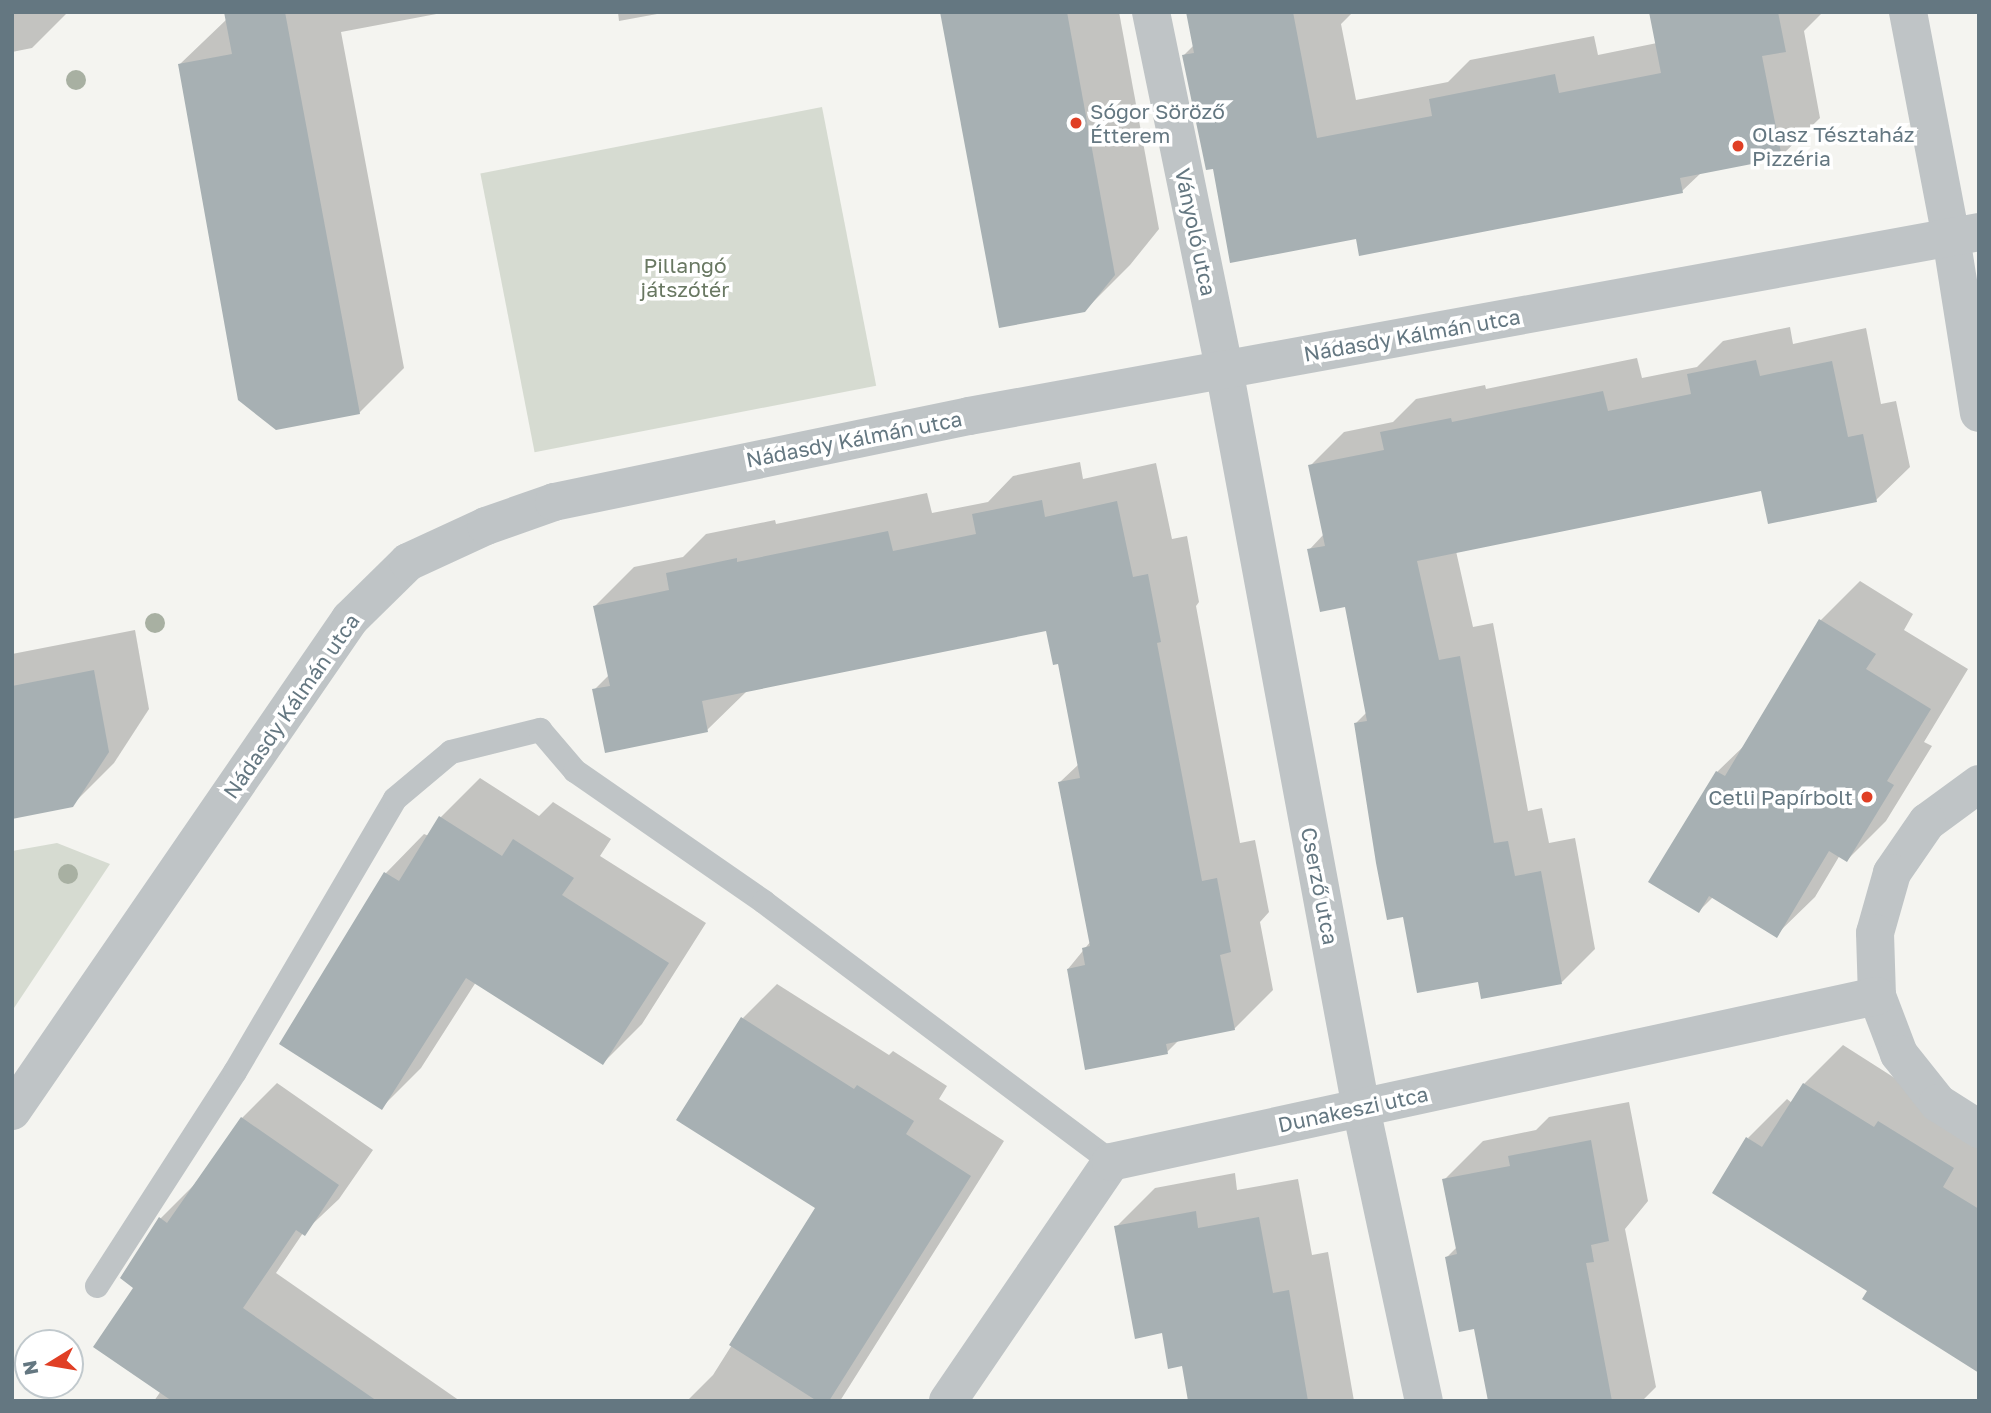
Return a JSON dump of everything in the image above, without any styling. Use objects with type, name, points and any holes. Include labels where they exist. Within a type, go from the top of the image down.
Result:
[{"type":"street","name":"Ványoló utca","points":[[1151,12],[1224,369]]},
{"type":"street","points":[[1908,12],[1965,234],[1979,412]]},
{"type":"street","name":"Nádasdy Kálmán utca","points":[[12,1111],[350,619],[408,562],[486,526],[554,502],[956,419],[1965,234]]},
{"type":"street","name":"Cserző utca","points":[[1224,369],[1361,1108],[1424,1401]]},
{"type":"street","points":[[1979,784],[1927,822],[1892,873],[1875,933],[1877,996],[1899,1054],[1938,1103],[1979,1129]]},
{"type":"street","name":"Dunakeszi utca","points":[[1111,1162],[1877,996]]},
{"type":"street","points":[[948,1401],[1111,1162]]},
{"type":"lane","points":[[97,1286],[235,1072],[395,799],[451,752],[540,730],[575,771],[764,902],[1111,1162]]},
{"type":"green space","name":"Pillangó játszótér","points":[[822,107],[876,386],[535,452],[480,173]]},
{"type":"green space","points":[[57,843],[110,864],[12,1011],[12,851]]},
{"type":"building","points":[[224,12],[285,12],[360,414],[276,430],[238,400],[178,64],[232,54]]},
{"type":"building","points":[[940,12],[1067,12],[1115,275],[1085,312],[999,328]]},
{"type":"building","points":[[1186,12],[1293,12],[1317,138],[1432,116],[1429,99],[1555,74],[1559,93],[1661,73],[1649,12],[1778,12],[1786,52],[1762,56],[1782,158],[1680,178],[1683,193],[1359,256],[1356,239],[1230,263],[1213,169],[1206,170],[1182,55],[1194,53]]},
{"type":"building","points":[[1756,360],[1760,376],[1832,361],[1848,437],[1863,434],[1877,502],[1768,524],[1761,491],[1417,561],[1439,660],[1460,656],[1494,843],[1508,841],[1515,876],[1541,871],[1562,984],[1481,999],[1478,982],[1417,993],[1403,917],[1387,920],[1376,863],[1354,723],[1367,721],[1345,607],[1320,612],[1307,549],[1325,546],[1308,465],[1384,450],[1380,432],[1451,418],[1452,422],[1603,391],[1608,411],[1691,394],[1687,374]]},
{"type":"building","points":[[1042,500],[1045,517],[1117,501],[1133,577],[1148,574],[1161,642],[1157,643],[1202,881],[1217,878],[1231,952],[1220,955],[1235,1030],[1166,1044],[1168,1054],[1085,1070],[1067,969],[1085,965],[1082,948],[1090,946],[1058,782],[1080,778],[1058,664],[1053,665],[1046,631],[702,701],[708,732],[605,753],[592,689],[610,686],[593,606],[669,590],[666,573],[737,558],[737,562],[888,531],[893,551],[976,534],[972,514]]},
{"type":"building","points":[[1819,619],[1876,654],[1866,669],[1931,709],[1887,781],[1894,785],[1847,862],[1829,851],[1777,938],[1709,896],[1699,913],[1648,882],[1716,771],[1725,776]]},
{"type":"building","points":[[94,670],[109,752],[73,807],[12,819],[12,686]]},
{"type":"building","points":[[439,816],[502,856],[513,839],[574,878],[562,895],[669,963],[603,1065],[466,978],[382,1110],[279,1044],[384,872],[399,881]]},
{"type":"building","points":[[741,1017],[854,1089],[857,1085],[914,1121],[906,1134],[971,1176],[829,1401],[817,1401],[729,1345],[815,1208],[676,1120]]},
{"type":"building","points":[[1803,1083],[1874,1127],[1878,1121],[1954,1168],[1943,1187],[1979,1209],[1979,1373],[1862,1299],[1867,1291],[1712,1193],[1746,1137],[1762,1147]]},
{"type":"building","points":[[241,1117],[339,1185],[305,1236],[296,1230],[243,1308],[377,1401],[172,1401],[93,1347],[133,1288],[120,1278],[159,1217],[167,1223]]},
{"type":"building","points":[[1591,1140],[1609,1241],[1591,1245],[1594,1262],[1586,1263],[1612,1401],[1488,1401],[1474,1329],[1459,1332],[1445,1257],[1457,1254],[1442,1179],[1510,1166],[1508,1156]]},
{"type":"building","points":[[1196,1211],[1198,1228],[1259,1217],[1273,1293],[1289,1290],[1308,1401],[1188,1401],[1182,1366],[1168,1369],[1162,1333],[1135,1339],[1114,1226]]},
{"type":"place","name":"Sógor Söröző Étterem","points":[[1076,123]]},
{"type":"place","name":"Olasz Tésztaház Pizzéria","points":[[1738,146]]},
{"type":"place","name":"Cetli Papírbolt","points":[[1867,797]]}]
